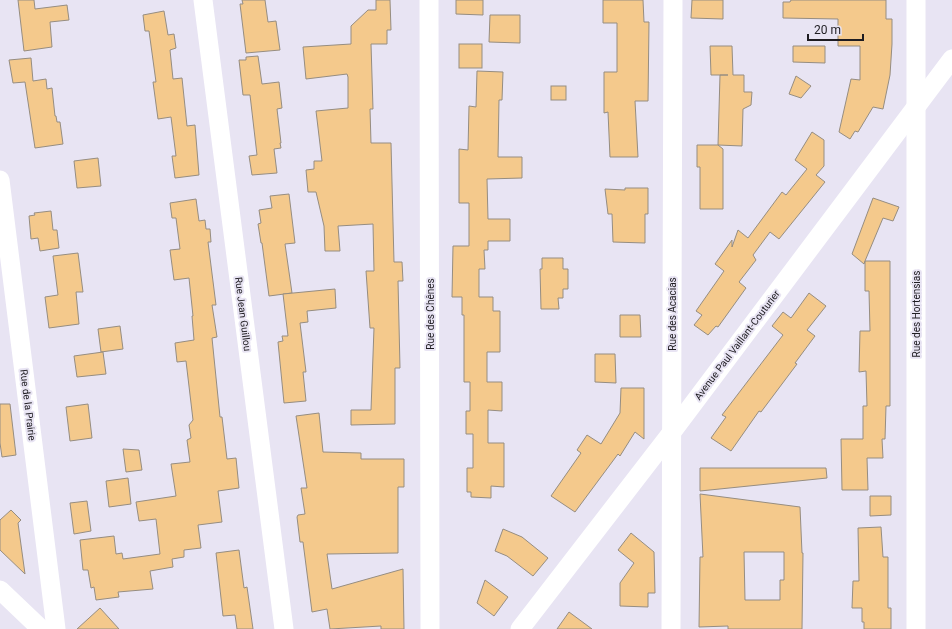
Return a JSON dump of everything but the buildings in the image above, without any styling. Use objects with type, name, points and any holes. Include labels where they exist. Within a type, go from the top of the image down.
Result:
[{"type":"street","name":"Rue Jean Guillou","points":[[202,0],[284,629]]},
{"type":"street","name":"Rue des Chênes","points":[[429,0],[430,629]]},
{"type":"street","name":"Rue des Acacias","points":[[671,629],[673,0]]},
{"type":"street","name":"Rue des Hortensias","points":[[916,0],[916,629]]},
{"type":"street","name":"Avenue Paul Vaillant-Couturier","points":[[520,629],[672,432],[952,59]]},
{"type":"street","name":"Rue de la Prairie","points":[[0,180],[56,629]]},
{"type":"street","points":[[0,590],[41,629]]}]
